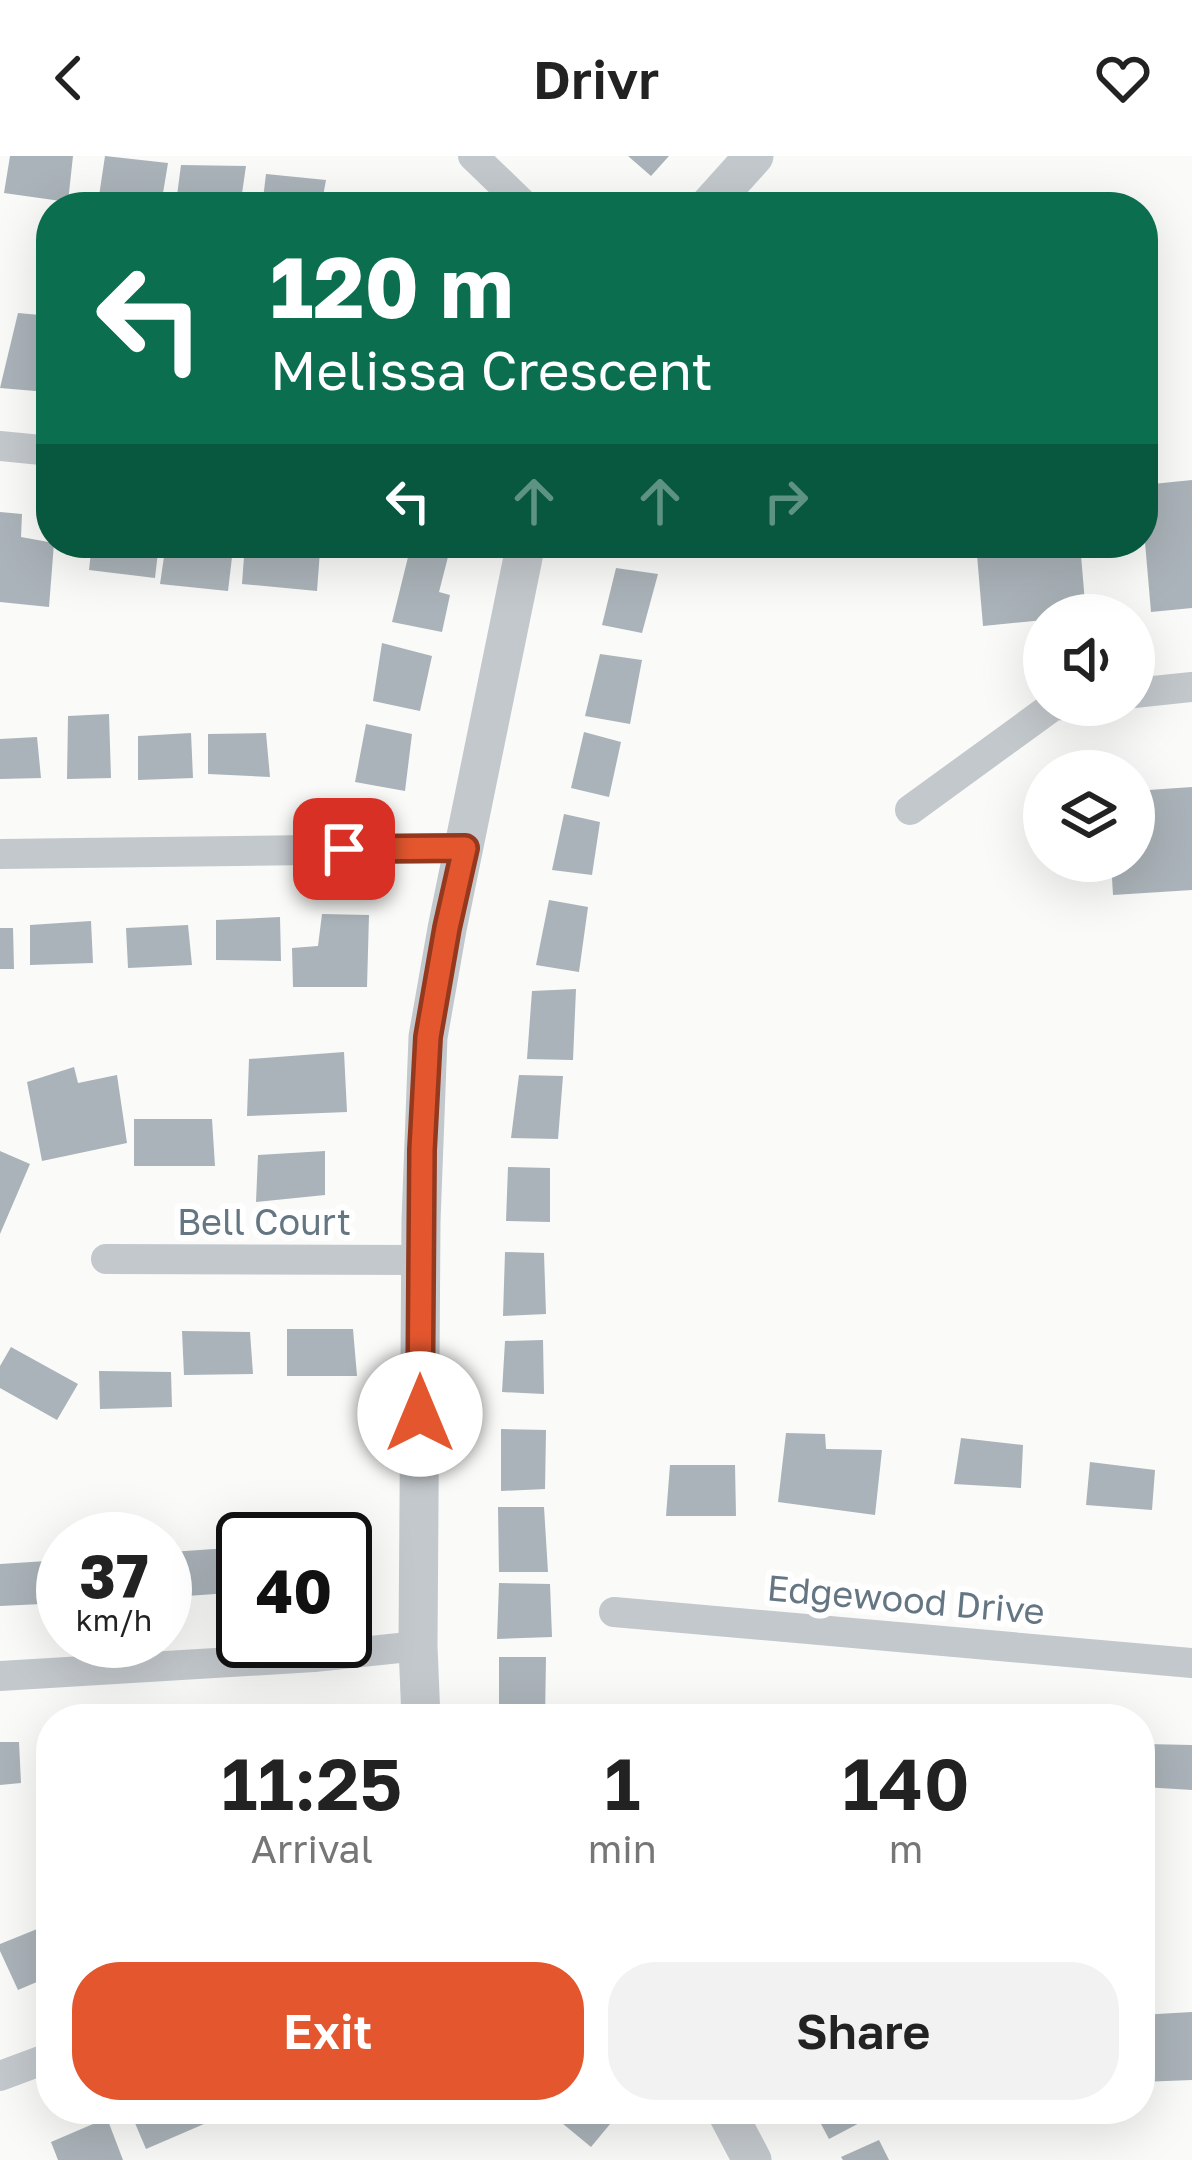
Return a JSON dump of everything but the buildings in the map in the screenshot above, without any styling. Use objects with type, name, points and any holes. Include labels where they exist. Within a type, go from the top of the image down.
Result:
[{"type":"street","points":[[473,156],[510,192]]},
{"type":"street","points":[[722,192],[754,156]]},
{"type":"street","points":[[0,446],[36,450]]},
{"type":"street","points":[[420,1704],[422,1150],[428,1037],[523,558]]},
{"type":"street","points":[[1155,691],[1192,687]]},
{"type":"street","points":[[910,810],[1026,726]]},
{"type":"street","points":[[0,854],[465,848]]},
{"type":"street","name":"Bell Court","points":[[106,1259],[421,1260]]},
{"type":"street","name":"Edgewood Drive","points":[[614,1612],[1192,1663]]},
{"type":"street","points":[[0,1676],[418,1646]]},
{"type":"street","points":[[0,2076],[36,2063]]},
{"type":"street","points":[[733,2124],[752,2160]]},
{"type":"route","points":[[344,849],[465,848],[428,1037],[422,1150],[420,1414]]}]
